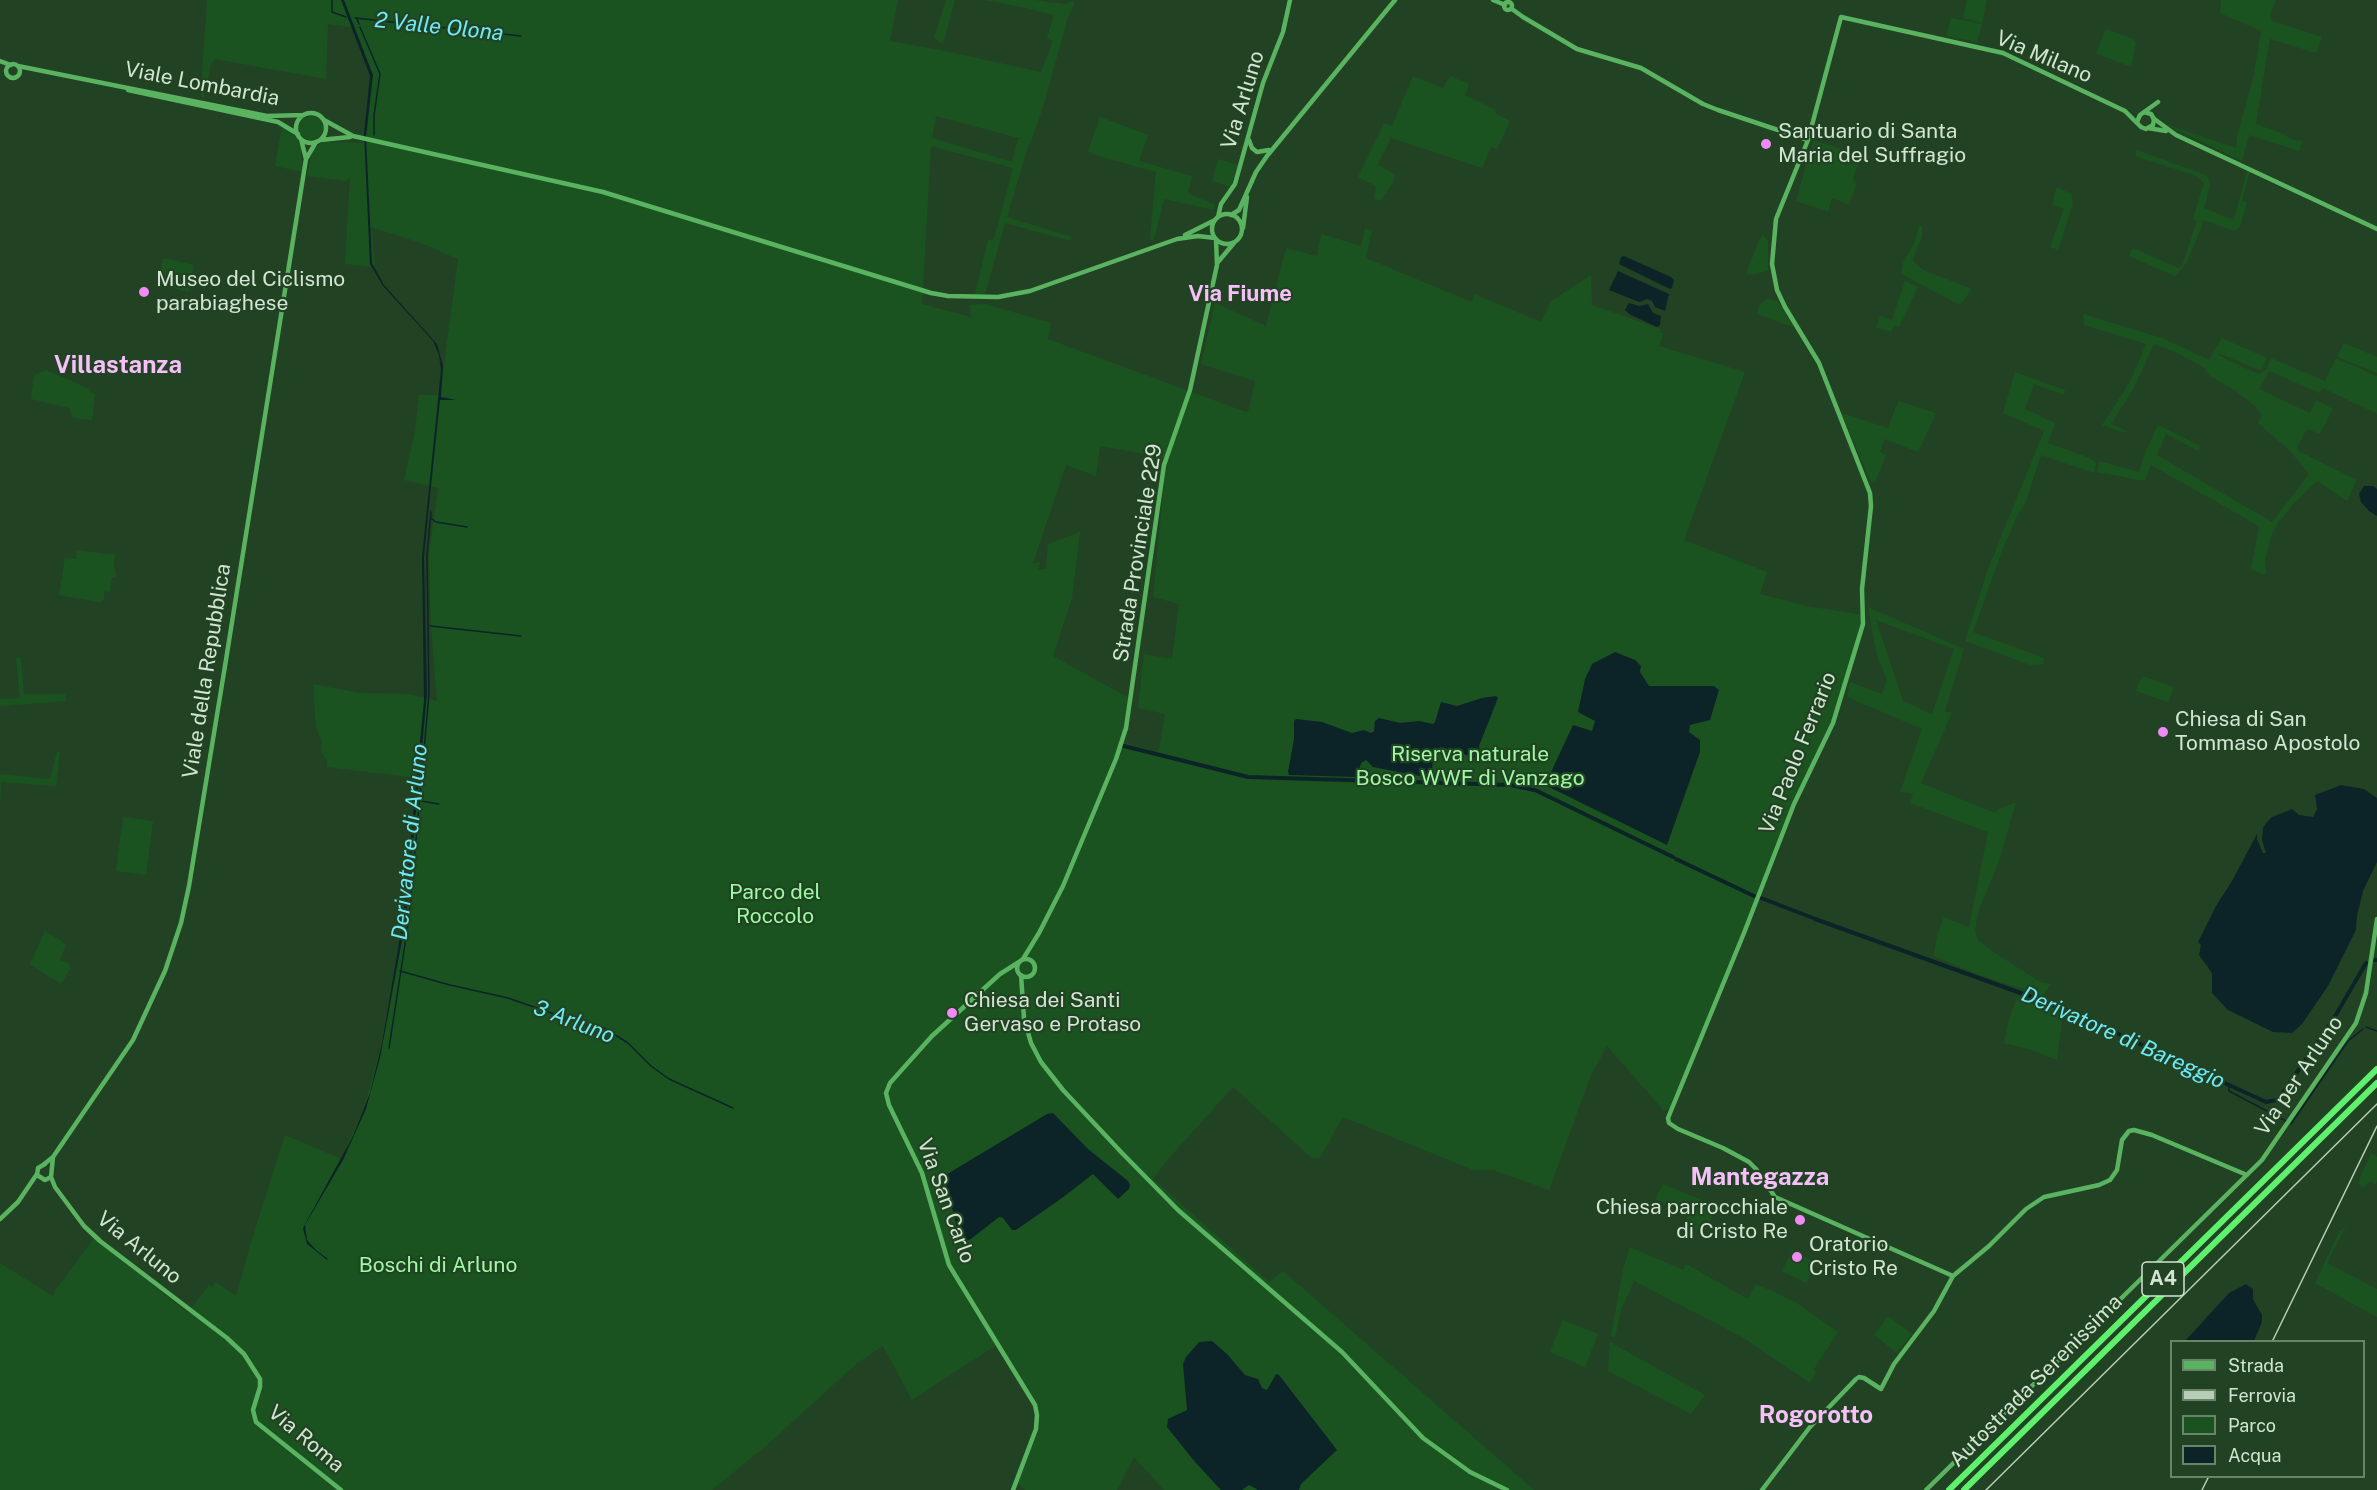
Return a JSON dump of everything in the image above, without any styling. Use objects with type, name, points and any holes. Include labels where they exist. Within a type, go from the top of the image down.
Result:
[{"type":"highway","name":"Autostrada Serenissima","points":[[1949,1490],[2377,1069]]},
{"type":"highway","name":"Autostrada Serenissima","points":[[1964,1490],[2377,1083]]},
{"type":"street","name":"Via Arluno","points":[[1217,218],[1235,184],[1263,83],[1283,32],[1290,0]]},
{"type":"street","points":[[306,159],[297,123],[304,115],[315,114],[361,139],[603,192],[931,293],[948,296],[998,297],[1030,291],[1178,239],[1217,218],[1239,210],[1256,172],[1274,147],[1395,0]]},
{"type":"street","points":[[1493,0],[1505,5],[1510,3],[1512,9],[1523,17],[1577,49],[1641,68],[1703,104],[1808,140]]},
{"type":"street","name":"Via Milano","points":[[1841,17],[2003,53],[2125,111],[2143,113],[2158,102],[2153,117]]},
{"type":"street","name":"Via Paolo Ferrario","points":[[1841,17],[1808,140],[1777,215],[1773,273],[1783,304],[1820,363],[1869,487],[1871,506],[1862,589],[1863,624],[1833,723],[1794,804],[1668,1120],[1678,1129],[1749,1162],[1775,1197],[1953,1276]]},
{"type":"street","name":"Viale Lombardia","points":[[0,61],[278,122],[299,136]]},
{"type":"street","points":[[7,75],[7,69],[11,65]]},
{"type":"street","points":[[0,66],[7,75]]},
{"type":"street","points":[[18,66],[20,70],[18,76]]},
{"type":"street","name":"Viale Lombardia","points":[[7,75],[12,78],[30,70],[43,70]]},
{"type":"street","name":"Viale Lombardia","points":[[93,81],[267,116],[304,115]]},
{"type":"street","name":"Via Milano","points":[[2125,111],[2137,123]]},
{"type":"street","points":[[2176,135],[2162,130],[2143,129],[2137,123],[2138,118],[2143,113],[2149,113],[2176,135],[2377,229]]},
{"type":"street","points":[[2148,128],[2153,125],[2153,117]]},
{"type":"street","points":[[306,159],[326,131],[324,120]]},
{"type":"street","points":[[1250,134],[1250,145],[1257,152],[1263,153],[1274,147]]},
{"type":"street","points":[[299,136],[308,143],[352,136]]},
{"type":"street","name":"Viale della Repubblica","points":[[53,1157],[123,1056],[142,1023],[165,971],[184,910],[306,159]]},
{"type":"street","points":[[1217,264],[1236,242],[1242,231],[1248,189]]},
{"type":"street","points":[[1221,207],[1240,222],[1242,231]]},
{"type":"street","points":[[1217,218],[1212,230],[1217,264]]},
{"type":"street","points":[[1178,239],[1198,236],[1228,244],[1236,242]]},
{"type":"street","name":"Strada Provinciale 229","points":[[1122,744],[1132,697],[1164,465],[1190,390],[1217,264]]},
{"type":"street","name":"Via San Carlo","points":[[1011,1490],[1036,1426],[1035,1405],[949,1265],[922,1173],[889,1105],[886,1093],[888,1084],[924,1045],[968,1002],[1004,971],[1021,961],[1033,946],[1063,885],[1122,744]]},
{"type":"street","name":"Via per Arluno","points":[[1926,1490],[2242,1181],[2277,1139],[2356,1023],[2366,993],[2377,920]]},
{"type":"street","name":"Via San Carlo","points":[[1033,946],[1031,955],[1034,963]]},
{"type":"street","points":[[1022,994],[1024,984],[1035,969],[1034,963],[1029,959],[1021,961],[1017,968],[1020,974],[1022,994],[1026,1025],[1031,1043],[1041,1062],[1068,1096],[1167,1200],[1342,1352],[1423,1438],[1470,1472],[1507,1490]]},
{"type":"street","points":[[1004,971],[1030,975]]},
{"type":"street","points":[[1762,1490],[1810,1427],[1856,1379],[1864,1378],[1881,1389],[1894,1364],[1934,1311],[1953,1276],[2036,1201],[2054,1194],[2099,1185],[2110,1180],[2117,1170],[2122,1140],[2125,1135],[2133,1130],[2152,1135],[2248,1174]]},
{"type":"street","points":[[0,1219],[14,1207],[37,1174],[38,1168],[53,1157]]},
{"type":"street","points":[[27,1189],[51,1177],[53,1157]]},
{"type":"street","points":[[43,1165],[52,1168]]},
{"type":"street","points":[[2232,1168],[2242,1181]]},
{"type":"street","points":[[37,1174],[43,1180]]},
{"type":"street","name":"Via Arluno","points":[[51,1177],[55,1187],[94,1236],[210,1327]]},
{"type":"street","name":"Via Arluno","points":[[43,1180],[55,1187]]},
{"type":"street","name":"Via Roma","points":[[210,1327],[244,1354],[258,1373],[260,1387],[253,1410],[256,1422],[341,1490]]},
{"type":"green space","name":"Parco del Roccolo","points":[[207,0],[898,0],[890,41],[1041,72],[1053,41],[1047,38],[1054,15],[985,0],[1035,0],[1064,4],[1072,1],[1075,3],[1068,17],[1043,107],[1029,143],[1007,217],[1072,237],[1071,241],[1005,223],[984,298],[974,298],[988,240],[994,239],[1013,168],[931,146],[922,304],[971,317],[970,305],[985,304],[1051,323],[1048,339],[1246,412],[1249,409],[1255,381],[1201,364],[1215,303],[1266,326],[1286,248],[1317,256],[1321,234],[1361,246],[1365,228],[1372,230],[1366,258],[1472,302],[1474,294],[1541,322],[1551,301],[1591,275],[1592,305],[1661,329],[1660,332],[1663,334],[1659,346],[1745,372],[1684,540],[1767,572],[1760,594],[1806,606],[1864,615],[1829,730],[1803,787],[1670,1109],[1664,1111],[1607,1046],[1591,1075],[1549,1190],[1493,1170],[1473,1170],[1343,1117],[1319,1159],[1312,1158],[1233,1087],[1153,1179],[1269,1282],[1283,1271],[1534,1490],[1164,1490],[1134,1457],[1117,1490],[1025,1490],[1015,1480],[1037,1421],[1035,1407],[995,1346],[912,1400],[883,1346],[856,1364],[767,1445],[712,1490],[0,1490],[0,1263],[54,1297],[55,1291],[94,1238],[188,1313],[209,1285],[212,1287],[216,1282],[236,1296],[285,1135],[341,1159],[364,1108],[382,1043],[403,919],[417,778],[327,767],[327,761],[321,751],[322,742],[316,727],[313,684],[359,693],[409,694],[437,701],[431,626],[429,555],[438,488],[404,480],[415,431],[419,395],[440,395],[458,259],[421,243],[371,227],[375,267],[345,264],[350,176],[347,181],[307,176],[312,151],[323,141],[364,143],[370,76],[352,27],[328,24],[326,79],[215,59],[211,64],[204,98],[201,96]],"holes":[[[936,116],[1022,139],[1018,139],[1012,162],[932,138]],[[1100,446],[1167,458],[1170,453],[1166,464],[1153,597],[1179,604],[1172,659],[1144,654],[1138,708],[1165,714],[1159,750],[1156,752],[1127,743],[1125,749],[1122,748],[1128,727],[1129,698],[1053,656],[1072,598],[1080,532],[1048,544],[1046,569],[1038,570],[1040,562],[1033,563],[1066,465],[1096,476]]]},
{"type":"green space","points":[[946,0],[955,0],[943,44],[934,38]]},
{"type":"green space","points":[[1967,0],[1987,0],[1982,23],[1963,18]]},
{"type":"green space","points":[[2221,0],[2276,0],[2270,15],[2272,21],[2322,37],[2316,53],[2270,39],[2256,124],[2284,134],[2290,139],[2302,141],[2299,151],[2249,135],[2242,161],[2163,123],[2236,148],[2253,79],[2261,31],[2220,13]]},
{"type":"green space","points":[[1951,18],[1982,24],[1977,42],[1946,36]]},
{"type":"green space","points":[[2106,29],[2136,42],[2131,67],[2096,53]]},
{"type":"green space","points":[[1413,76],[1443,88],[1450,76],[1469,84],[1465,95],[1496,110],[1495,113],[1510,121],[1497,149],[1491,147],[1482,168],[1391,138],[1378,165],[1395,174],[1393,183],[1381,201],[1374,199],[1376,186],[1358,177],[1384,123],[1392,126]]},
{"type":"green space","points":[[311,116],[319,120],[323,128],[319,136],[311,140],[303,136],[299,128],[303,120]]},
{"type":"green space","points":[[1100,117],[1148,135],[1139,161],[1192,176],[1188,193],[1215,205],[1214,210],[1164,199],[1154,240],[1150,239],[1156,172],[1088,151]]},
{"type":"green space","points":[[282,126],[293,133],[301,146],[302,172],[275,166]]},
{"type":"green space","points":[[1813,140],[1862,155],[1853,178],[1856,183],[1855,190],[1848,204],[1832,198],[1828,212],[1796,201]]},
{"type":"green space","points":[[2137,150],[2208,177],[2210,185],[2204,208],[2234,220],[2247,171],[2250,172],[2242,200],[2247,202],[2240,226],[2235,231],[2204,220],[2187,262],[2175,276],[2129,256],[2133,248],[2178,268],[2182,266],[2197,221],[2193,219],[2204,183],[2197,176],[2135,156]]},
{"type":"green space","points":[[1218,159],[1238,165],[1231,187],[1212,181]]},
{"type":"green space","points":[[2057,187],[2071,194],[2073,204],[2058,250],[2050,247],[2064,209],[2052,204]]},
{"type":"green space","points":[[1919,226],[1922,226],[1922,237],[1913,258],[1914,262],[1923,270],[1972,289],[1960,305],[1901,274],[1903,263],[1915,241]]},
{"type":"green space","points":[[1762,234],[1768,241],[1768,271],[1750,275],[1746,273]]},
{"type":"green space","points":[[163,258],[194,265],[188,292],[158,284]]},
{"type":"green space","points":[[1905,281],[1918,287],[1899,327],[1894,325],[1891,332],[1876,327],[1880,316],[1892,320]]},
{"type":"green space","points":[[1766,299],[1778,301],[1793,327],[1757,314],[1759,306]]},
{"type":"green space","points":[[2083,314],[2165,339],[2209,360],[2222,338],[2267,358],[2262,369],[2259,370],[2221,354],[2218,355],[2258,374],[2266,370],[2271,358],[2325,381],[2336,358],[2377,376],[2377,414],[2323,388],[2319,393],[2269,371],[2259,389],[2310,413],[2316,400],[2333,409],[2320,434],[2307,429],[2297,448],[2300,452],[2357,480],[2347,501],[2317,481],[2295,502],[2278,523],[2271,537],[2265,561],[2266,574],[2263,575],[2251,569],[2259,526],[2151,465],[2145,481],[2097,472],[2099,461],[2139,472],[2158,425],[2200,446],[2198,451],[2166,434],[2157,455],[2272,522],[2309,474],[2291,452],[2258,423],[2262,415],[2255,406],[2236,391],[2210,376],[2204,368],[2178,353],[2154,344],[2134,388],[2111,424],[2125,430],[2124,433],[2102,425],[2130,382],[2146,344],[2084,325]]},
{"type":"green space","points":[[2344,343],[2377,357],[2377,373],[2337,357]]},
{"type":"green space","points":[[46,370],[90,389],[90,392],[95,394],[92,420],[73,418],[69,408],[31,399],[34,375]]},
{"type":"green space","points":[[2015,372],[2065,390],[2064,395],[2034,384],[2025,409],[2055,423],[2048,443],[2090,458],[2096,463],[2094,473],[2041,455],[2025,504],[2016,518],[2000,556],[1973,632],[2044,658],[2043,664],[2030,665],[1965,641],[1988,569],[2044,431],[2003,413]]},
{"type":"green space","points":[[1898,401],[1936,413],[1918,452],[1885,439],[1880,452],[1886,455],[1876,480],[1871,482],[1841,413],[1888,428]]},
{"type":"green space","points":[[77,550],[115,555],[116,577],[112,578],[110,592],[104,591],[104,599],[101,602],[59,595],[65,558],[76,559]]},
{"type":"green space","points":[[1868,607],[1964,649],[1945,711],[1952,713],[1921,783],[1995,813],[2016,802],[1999,861],[1978,912],[1975,930],[1978,940],[1992,951],[2040,982],[2051,984],[2043,996],[1974,973],[1934,956],[1937,935],[1944,917],[1969,927],[1988,832],[1910,803],[1913,793],[1900,792],[1922,729],[1847,697],[1850,682],[1882,694],[1887,680],[1877,656]],"holes":[[[1876,620],[1954,649],[1932,714],[1903,701]]]},
{"type":"green space","points":[[16,658],[21,658],[24,694],[65,694],[66,701],[0,706],[0,699],[20,698]]},
{"type":"green space","points":[[2142,676],[2174,687],[2168,702],[2136,691]]},
{"type":"green space","points":[[57,752],[60,752],[56,786],[1,782],[0,808],[0,774],[50,779]]},
{"type":"green space","points":[[123,817],[153,821],[146,875],[116,871]]},
{"type":"green space","points":[[45,931],[66,944],[60,960],[70,964],[69,968],[71,968],[61,984],[30,964]]},
{"type":"green space","points":[[2017,998],[2063,1011],[2057,1060],[2029,1049],[2004,1043],[2009,1018]]},
{"type":"green space","points":[[2371,1153],[2377,1157],[2377,1181],[2375,1185],[2370,1181],[2364,1188],[2358,1183]]},
{"type":"green space","points":[[1663,1184],[1718,1207],[1704,1234],[1684,1224],[1688,1215],[1655,1199]]},
{"type":"green space","points":[[2346,1226],[2327,1263],[2377,1289],[2377,1317],[2315,1283],[2339,1232]]},
{"type":"green space","points":[[1630,1247],[1683,1270],[1686,1264],[1748,1299],[1756,1284],[1794,1301],[1838,1332],[1814,1369],[1816,1373],[1810,1383],[1744,1338],[1634,1281],[1621,1310],[1615,1337],[1611,1336],[1623,1269]]},
{"type":"green space","points":[[1792,1250],[1817,1263],[1806,1283],[1782,1271]]},
{"type":"green space","points":[[1888,1316],[1912,1334],[1897,1353],[1874,1335]]},
{"type":"green space","points":[[1563,1320],[1598,1334],[1585,1367],[1550,1352]]},
{"type":"green space","points":[[1610,1342],[1705,1395],[1691,1414],[1608,1371]]},
{"type":"water","points":[[341,0],[344,0],[373,75],[366,137],[372,263],[384,285],[437,344],[443,366],[441,397],[456,400],[440,400],[428,515],[424,557],[427,694],[406,919],[380,1058],[366,1109],[343,1160],[305,1225],[307,1240],[327,1260],[307,1244],[303,1228],[353,1136],[370,1093],[382,1043],[403,919],[424,700],[422,557],[441,370],[439,355],[433,341],[383,286],[370,264],[364,133],[370,76]]},
{"type":"water","points":[[1624,256],[1671,277],[1674,280],[1672,288],[1619,264],[1621,257]]},
{"type":"water","points":[[1618,271],[1669,294],[1665,311],[1655,307],[1652,301],[1647,299],[1639,302],[1609,290]]},
{"type":"water","points":[[1629,303],[1639,306],[1648,304],[1653,313],[1661,316],[1660,325],[1657,327],[1629,314],[1625,310]]},
{"type":"water","points":[[2364,486],[2373,486],[2377,489],[2377,516],[2361,502],[2359,494]]},
{"type":"water","points":[[1615,652],[1635,660],[1641,666],[1640,672],[1649,686],[1714,686],[1719,690],[1710,720],[1690,725],[1689,732],[1700,740],[1700,752],[1667,845],[1545,785],[1573,725],[1592,731],[1595,721],[1578,712],[1585,679],[1592,664]]},
{"type":"water","points":[[1496,696],[1498,698],[1479,746],[1482,760],[1441,747],[1433,752],[1430,778],[1373,767],[1366,760],[1361,763],[1358,775],[1355,777],[1289,775],[1296,719],[1322,722],[1352,733],[1364,730],[1371,733],[1374,731],[1375,721],[1379,718],[1400,723],[1419,721],[1433,724],[1441,702],[1457,706]]},
{"type":"water","points":[[2341,785],[2364,789],[2377,798],[2377,862],[2363,891],[2356,930],[2328,986],[2302,1024],[2292,1033],[2273,1032],[2228,1010],[2212,993],[2212,973],[2199,955],[2201,945],[2198,942],[2257,834],[2263,853],[2266,853],[2262,840],[2263,828],[2267,822],[2272,817],[2292,809],[2299,815],[2313,817],[2317,809],[2315,795]]},
{"type":"water","points":[[1053,1113],[1088,1149],[1128,1181],[1129,1189],[1118,1199],[1093,1174],[1016,1230],[1012,1230],[1003,1218],[999,1217],[971,1239],[962,1243],[941,1180],[944,1176],[1047,1114]]},
{"type":"water","points":[[2246,1284],[2253,1289],[2253,1299],[2262,1315],[2262,1322],[2254,1340],[2186,1340],[2229,1293]]},
{"type":"water","points":[[1212,1341],[1245,1375],[1258,1379],[1262,1388],[1267,1390],[1276,1374],[1279,1375],[1337,1450],[1301,1484],[1299,1490],[1258,1490],[1249,1485],[1242,1490],[1221,1490],[1167,1427],[1168,1419],[1187,1410],[1183,1364],[1186,1357],[1199,1342]]},
{"type":"waterway","name":"2 Valle Olona","points":[[332,0],[332,12],[346,17]]},
{"type":"waterway","name":"2 Valle Olona","points":[[355,18],[521,36]]},
{"type":"waterway","name":"2 Valle Olona","points":[[357,19],[359,24]]},
{"type":"waterway","name":"2 Valle Olona","points":[[360,27],[380,74],[374,115],[374,135]]},
{"type":"waterway","name":"3 Arluno","points":[[389,1048],[409,918],[429,694],[427,555],[431,512]]},
{"type":"waterway","name":"3 Arluno","points":[[431,518],[436,522],[467,527]]},
{"type":"waterway","name":"3 Arluno","points":[[430,626],[521,636]]},
{"type":"waterway","name":"Derivatore di Bareggio","points":[[1124,746],[1248,777],[1511,785],[1534,790]]},
{"type":"waterway","name":"Derivatore di Bareggio","points":[[1535,790],[1673,857]]},
{"type":"waterway","name":"3 Arluno","points":[[421,801],[439,804]]},
{"type":"waterway","name":"Derivatore di Bareggio","points":[[1676,859],[1754,896]]},
{"type":"waterway","name":"Derivatore di Bareggio","points":[[1761,898],[1813,918]]},
{"type":"waterway","name":"Derivatore di Bareggio","points":[[1815,919],[2062,1008],[2266,1102],[2277,1100],[2287,1087],[2334,1018],[2366,963]]},
{"type":"waterway","name":"3 Arluno","points":[[400,971],[508,998],[600,1030],[604,1028],[628,1043],[651,1066],[669,1079],[733,1108]]},
{"type":"waterway","points":[[2366,1027],[2377,1031]]},
{"type":"waterway","points":[[2291,1124],[2348,1041],[2363,1029]]},
{"type":"waterway","points":[[2229,1086],[2229,1091],[2286,1121]]},
{"type":"railway","points":[[1986,1490],[2377,1104]]},
{"type":"railway","points":[[2273,1340],[2377,1126]]},
{"type":"railway","points":[[2202,1490],[2208,1478]]},
{"type":"place","name":"Santuario di Santa Maria del Suffragio","points":[[1766,144]]},
{"type":"place","name":"Museo del Ciclismo parabiaghese","points":[[144,292]]},
{"type":"place","name":"Chiesa di San Tommaso Apostolo","points":[[2163,732]]},
{"type":"place","name":"Chiesa dei Santi Gervaso e Protaso","points":[[952,1013]]},
{"type":"place","name":"Chiesa parrocchiale di Cristo Re","points":[[1800,1220]]},
{"type":"place","name":"Oratorio Cristo Re","points":[[1797,1257]]},
{"type":"district","name":"Via Fiume","points":[[1240,294]]},
{"type":"district","name":"Villastanza","points":[[118,366]]},
{"type":"district","name":"Mantegazza","points":[[1760,1178]]},
{"type":"district","name":"Rogorotto","points":[[1816,1416]]},
{"type":"park label","name":"Riserva naturale Bosco WWF di Vanzago","points":[[1470,767]]},
{"type":"park label","name":"Boschi di Arluno","points":[[438,1266]]},
{"type":"water label","name":"Derivatore di Arluno","points":[[410,842]]}]
